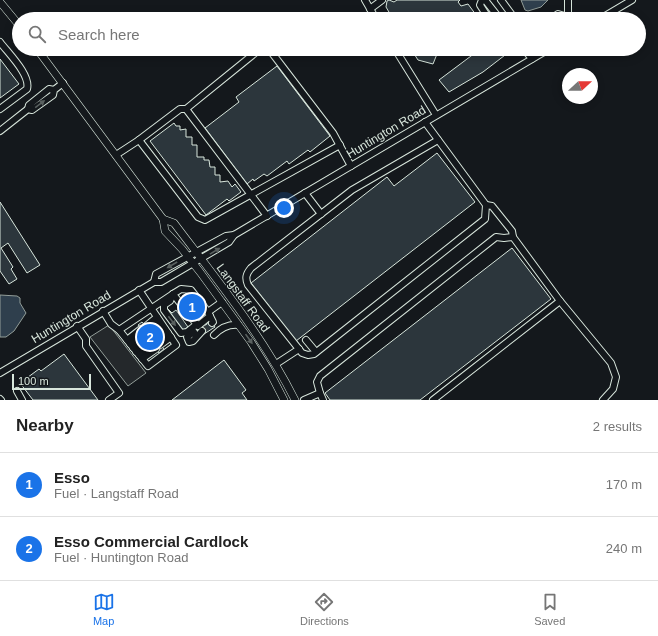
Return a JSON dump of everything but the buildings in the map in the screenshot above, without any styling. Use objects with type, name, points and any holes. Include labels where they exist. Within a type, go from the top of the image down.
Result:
[{"type":"main road","points":[[0,2],[12,17]]},
{"type":"main road","name":"Langstaff Road","points":[[42,56],[163,219],[165,231],[188,256],[238,324],[268,369],[283,400]]},
{"type":"main road","name":"Langstaff Road","points":[[163,219],[174,223],[239,310],[276,364],[295,400]]},
{"type":"street","points":[[365,0],[372,12]]},
{"type":"street","points":[[370,9],[382,0]]},
{"type":"street","points":[[482,0],[480,5],[484,12]]},
{"type":"street","points":[[486,0],[495,12]]},
{"type":"street","points":[[501,0],[510,12]]},
{"type":"street","points":[[568,0],[569,12]]},
{"type":"street","points":[[612,12],[632,0]]},
{"type":"street","points":[[0,42],[25,74],[28,84],[27,89],[0,109]]},
{"type":"street","points":[[116,155],[139,140],[180,109],[186,109],[251,56]]},
{"type":"street","points":[[274,56],[333,133],[351,166]]},
{"type":"street","points":[[399,56],[436,115]]},
{"type":"street","name":"Huntington Road","points":[[154,282],[156,274],[226,236],[234,235],[537,56]]},
{"type":"street","points":[[0,131],[28,109],[29,105],[49,89],[54,90],[63,83]]},
{"type":"street","points":[[186,109],[267,216]]},
{"type":"street","points":[[425,122],[486,205],[485,219],[316,352],[308,355],[302,353],[248,285],[246,280],[247,274],[251,268],[352,190],[438,140]]},
{"type":"street","points":[[139,140],[198,217],[205,220],[340,145]]},
{"type":"street","points":[[305,193],[321,214]]},
{"type":"street","points":[[486,205],[492,206],[560,301],[612,363],[616,377],[613,389],[604,400]]},
{"type":"street","name":"Huntington Road","points":[[0,372],[139,290],[154,282],[161,282],[201,259],[229,242],[234,235]]},
{"type":"street","points":[[323,400],[317,382],[320,376],[496,237],[513,237]]},
{"type":"street","points":[[119,330],[150,308],[181,289],[191,290],[196,310],[187,332],[184,334],[181,333],[163,308],[164,305],[170,301],[173,294]]},
{"type":"street","points":[[103,311],[111,324],[119,330],[148,366],[176,345],[139,290]]},
{"type":"street","points":[[173,294],[214,322],[212,323]]},
{"type":"street","points":[[438,399],[560,301]]},
{"type":"street","points":[[196,310],[222,302]]},
{"type":"street","points":[[214,335],[231,324],[238,324]]},
{"type":"street","points":[[77,326],[86,339],[86,346],[119,393],[109,400]]},
{"type":"street","points":[[135,350],[164,327]]},
{"type":"street","points":[[135,350],[164,327]]},
{"type":"street","points":[[135,350],[164,327]]},
{"type":"street","points":[[306,340],[316,352]]},
{"type":"street","points":[[276,364],[299,349]]},
{"type":"street","points":[[17,391],[22,400]]},
{"type":"street","points":[[304,400],[320,394]]},
{"type":"shaded area","points":[[109,325],[146,373],[128,386],[90,337]]},
{"type":"water","points":[[521,0],[548,0],[541,7],[528,11],[525,10]]},
{"type":"water","points":[[0,295],[17,296],[20,298],[20,303],[26,313],[14,331],[6,337],[0,337]]},
{"type":"tunnel","points":[[185,301],[190,297]]},
{"type":"tunnel","points":[[189,306],[194,302]]},
{"type":"tunnel","points":[[193,311],[198,307]]},
{"type":"tunnel","points":[[197,316],[202,313]]},
{"type":"tunnel","points":[[202,331],[212,323]]},
{"type":"place","name":"Esso","points":[[192,307]]},
{"type":"place","name":"Esso Commercial Cardlock","points":[[150,337]]}]
